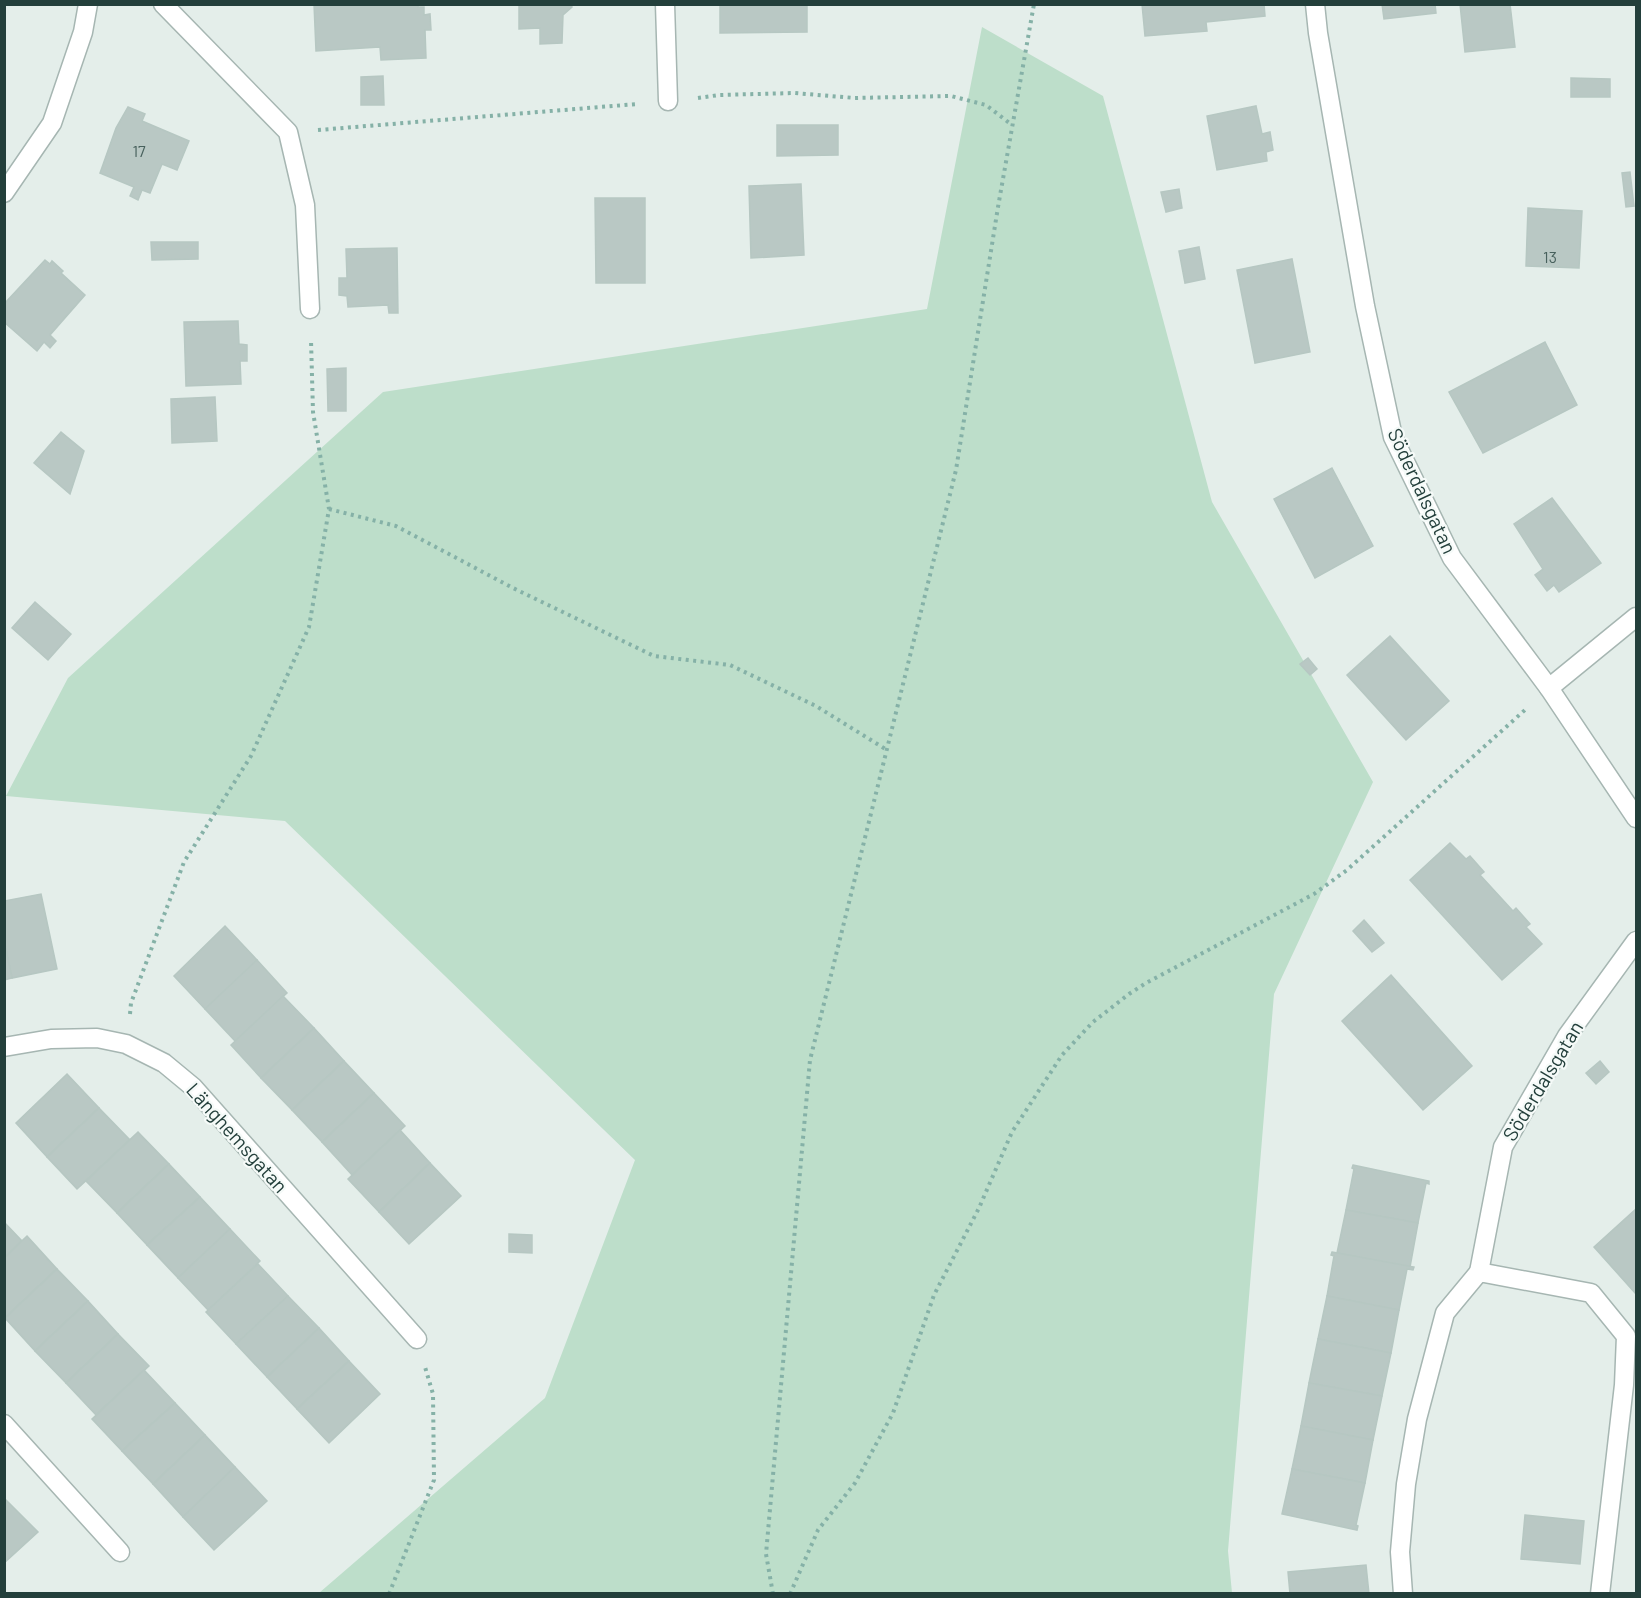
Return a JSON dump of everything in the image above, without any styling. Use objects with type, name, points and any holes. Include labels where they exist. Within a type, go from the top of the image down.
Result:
[{"type":"street","points":[[4,193],[52,123],[83,33],[88,4]]},
{"type":"street","points":[[163,4],[288,132],[304,205],[310,309]]},
{"type":"street","points":[[665,4],[668,101]]},
{"type":"street","name":"Söderdalsgatan","points":[[1315,4],[1365,306],[1393,437],[1452,558],[1549,688],[1636,818]]},
{"type":"street","points":[[1549,688],[1636,617]]},
{"type":"street","name":"Söderdalsgatan","points":[[1479,1272],[1503,1147],[1567,1036],[1636,941]]},
{"type":"street","name":"Länghemsgatan","points":[[4,1047],[51,1038],[97,1038],[126,1044],[164,1063],[193,1087],[417,1339]]},
{"type":"street","points":[[1403,1593],[1400,1552],[1406,1484],[1418,1419],[1445,1313],[1479,1272],[1591,1293],[1626,1336],[1624,1385],[1600,1593]]},
{"type":"street","points":[[4,1424],[120,1551]]},
{"type":"path","points":[[773,1593],[766,1554],[810,1060],[956,470],[1034,4]]},
{"type":"path","points":[[288,132],[719,96],[795,93],[855,98],[951,96],[986,105],[1012,125]]},
{"type":"path","points":[[126,1044],[131,1002],[184,862],[251,756],[309,627],[329,509],[313,412],[310,309]]},
{"type":"path","points":[[329,509],[396,526],[513,588],[654,656],[730,665],[816,706],[887,750]]},
{"type":"path","points":[[790,1593],[818,1530],[855,1483],[893,1413],[934,1295],[979,1208],[1012,1132],[1062,1055],[1093,1022],[1129,994],[1314,894],[1347,870],[1549,688]]},
{"type":"path","points":[[389,1593],[434,1480],[433,1394],[417,1339]]},
{"type":"green space","points":[[982,27],[1103,96],[1212,502],[1373,782],[1274,994],[1228,1551],[1232,1593],[319,1593],[545,1398],[635,1160],[285,821],[6,796],[68,678],[383,392],[927,309]]},
{"type":"building","points":[[314,4],[418,4],[418,7],[424,7],[424,15],[430,14],[431,30],[425,30],[426,58],[381,60],[380,47],[316,51]]},
{"type":"building","points":[[519,4],[571,4],[572,7],[563,15],[562,43],[540,44],[540,28],[519,29]]},
{"type":"building","points":[[720,4],[807,4],[807,32],[720,33]]},
{"type":"building","points":[[1142,4],[1264,4],[1265,16],[1206,22],[1207,31],[1145,36]]},
{"type":"building","points":[[1382,4],[1435,4],[1436,13],[1384,19]]},
{"type":"building","points":[[1460,4],[1510,4],[1515,47],[1465,52]]},
{"type":"building","points":[[383,76],[384,105],[361,105],[361,77]]},
{"type":"building","points":[[1571,78],[1610,79],[1610,97],[1571,97]]},
{"type":"building","points":[[1256,106],[1262,134],[1270,132],[1273,150],[1266,152],[1267,161],[1217,170],[1207,116]]},
{"type":"building","points":[[128,107],[145,114],[142,121],[189,141],[177,170],[162,164],[150,193],[142,190],[138,200],[130,196],[134,187],[100,173],[116,128]]},
{"type":"building","points":[[777,125],[838,125],[838,155],[777,156]]},
{"type":"building","points":[[1630,172],[1634,206],[1626,207],[1622,173]]},
{"type":"building","points":[[801,184],[804,255],[751,258],[749,186]]},
{"type":"building","points":[[1179,189],[1182,208],[1166,212],[1161,192]]},
{"type":"building","points":[[595,198],[645,198],[645,283],[596,283]]},
{"type":"building","points":[[1528,208],[1582,211],[1579,268],[1526,266]]},
{"type":"building","points":[[151,242],[198,242],[198,259],[152,260]]},
{"type":"building","points":[[1199,247],[1205,279],[1185,283],[1179,251]]},
{"type":"building","points":[[397,248],[398,313],[389,313],[388,305],[348,307],[347,296],[339,295],[339,278],[347,278],[346,249]]},
{"type":"building","points":[[1292,259],[1310,352],[1255,363],[1237,270]]},
{"type":"building","points":[[45,260],[50,264],[52,261],[63,271],[61,273],[85,295],[50,335],[56,341],[50,348],[44,342],[37,351],[4,322],[4,304]]},
{"type":"building","points":[[238,321],[239,344],[247,345],[247,361],[240,361],[241,384],[186,386],[184,322]]},
{"type":"building","points":[[1545,342],[1577,405],[1483,453],[1449,392]]},
{"type":"building","points":[[346,368],[346,411],[328,411],[327,369]]},
{"type":"building","points":[[215,397],[217,441],[172,443],[171,399]]},
{"type":"building","points":[[61,432],[84,451],[70,494],[34,463]]},
{"type":"building","points":[[1332,468],[1373,546],[1315,578],[1274,499]]},
{"type":"building","points":[[1552,498],[1601,563],[1559,592],[1554,585],[1547,591],[1535,575],[1543,569],[1514,524]]},
{"type":"building","points":[[35,602],[71,634],[48,660],[12,628]]},
{"type":"building","points":[[1390,636],[1449,701],[1406,740],[1347,675]]},
{"type":"building","points":[[1308,658],[1317,669],[1310,675],[1300,664]]},
{"type":"building","points":[[1450,843],[1466,859],[1470,856],[1484,872],[1480,875],[1513,911],[1516,908],[1530,924],[1526,927],[1542,944],[1502,980],[1410,880]]},
{"type":"building","points":[[41,894],[57,969],[12,978],[4,941],[4,901]]},
{"type":"building","points":[[1364,920],[1384,943],[1372,952],[1353,931]]},
{"type":"building","points":[[225,926],[257,960],[205,1009],[174,976]]},
{"type":"building","points":[[4,941],[12,978],[4,980]]},
{"type":"building","points":[[257,960],[287,993],[235,1041],[205,1009]]},
{"type":"building","points":[[1391,975],[1472,1066],[1423,1110],[1342,1021]]},
{"type":"building","points":[[283,996],[314,1028],[261,1078],[231,1045]]},
{"type":"building","points":[[314,1028],[344,1061],[292,1110],[261,1078]]},
{"type":"building","points":[[344,1061],[374,1093],[322,1142],[292,1110]]},
{"type":"building","points":[[1600,1061],[1609,1072],[1596,1084],[1586,1073]]},
{"type":"building","points":[[67,1074],[99,1108],[47,1157],[16,1123]]},
{"type":"building","points":[[374,1093],[405,1126],[352,1175],[322,1142]]},
{"type":"building","points":[[99,1108],[130,1140],[77,1189],[47,1157]]},
{"type":"building","points":[[400,1130],[430,1163],[379,1212],[348,1179]]},
{"type":"building","points":[[138,1132],[169,1164],[117,1213],[86,1181]]},
{"type":"building","points":[[430,1163],[461,1196],[409,1244],[379,1212]]},
{"type":"building","points":[[169,1164],[200,1197],[147,1245],[117,1213]]},
{"type":"building","points":[[1353,1165],[1429,1181],[1429,1184],[1426,1183],[1418,1223],[1346,1210]]},
{"type":"building","points":[[200,1197],[230,1229],[178,1278],[147,1245]]},
{"type":"building","points":[[1636,1209],[1636,1294],[1594,1247]]},
{"type":"building","points":[[1346,1210],[1418,1223],[1410,1267],[1337,1253]]},
{"type":"building","points":[[4,1222],[22,1241],[4,1258]]},
{"type":"building","points":[[230,1229],[260,1261],[208,1310],[178,1278]]},
{"type":"building","points":[[509,1234],[532,1235],[532,1253],[509,1252]]},
{"type":"building","points":[[27,1236],[57,1269],[5,1318],[4,1258]]},
{"type":"building","points":[[1332,1252],[1414,1267],[1413,1270],[1407,1269],[1399,1310],[1327,1296],[1334,1256],[1331,1255]]},
{"type":"building","points":[[258,1264],[288,1296],[236,1344],[206,1312]]},
{"type":"building","points":[[57,1269],[88,1301],[35,1351],[5,1318]]},
{"type":"building","points":[[288,1296],[319,1328],[267,1377],[236,1344]]},
{"type":"building","points":[[1327,1296],[1399,1310],[1391,1353],[1318,1339]]},
{"type":"building","points":[[88,1301],[118,1334],[66,1383],[35,1351]]},
{"type":"building","points":[[319,1328],[349,1361],[297,1409],[267,1377]]},
{"type":"building","points":[[118,1334],[149,1366],[96,1415],[66,1383]]},
{"type":"building","points":[[1318,1339],[1391,1353],[1382,1396],[1309,1383]]},
{"type":"building","points":[[349,1361],[380,1394],[329,1443],[297,1409]]},
{"type":"building","points":[[144,1370],[175,1403],[122,1451],[92,1419]]},
{"type":"building","points":[[1309,1383],[1382,1396],[1373,1440],[1301,1426]]},
{"type":"building","points":[[175,1403],[205,1435],[153,1484],[122,1451]]},
{"type":"building","points":[[1301,1426],[1373,1440],[1365,1483],[1292,1469]]},
{"type":"building","points":[[205,1435],[235,1467],[183,1517],[153,1484]]},
{"type":"building","points":[[235,1467],[267,1501],[214,1550],[183,1517]]},
{"type":"building","points":[[1292,1469],[1365,1483],[1356,1525],[1357,1530],[1282,1514]]},
{"type":"building","points":[[6,1500],[38,1532],[4,1563],[4,1501]]},
{"type":"building","points":[[1525,1515],[1584,1521],[1580,1564],[1521,1559]]},
{"type":"building","points":[[1366,1565],[1369,1594],[1290,1594],[1288,1572]]}]
